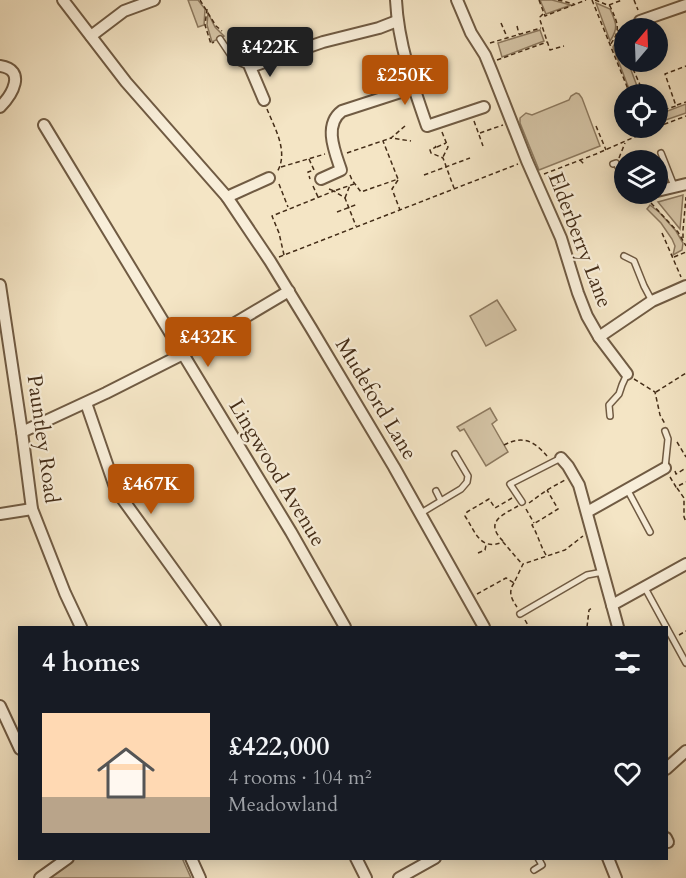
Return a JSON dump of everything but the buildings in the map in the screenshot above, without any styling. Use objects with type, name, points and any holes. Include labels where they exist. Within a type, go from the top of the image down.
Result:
[{"type":"street","name":"Mudeford Lane","points":[[63,0],[126,82],[228,197],[289,291],[483,626]]},
{"type":"street","points":[[91,36],[124,11],[154,0]]},
{"type":"street","points":[[396,0],[397,21],[413,88],[428,126],[484,107]]},
{"type":"street","name":"Elderberry Lane","points":[[457,0],[471,33],[488,63],[561,238],[587,316],[599,337],[627,375]]},
{"type":"street","points":[[649,18],[686,5]]},
{"type":"street","points":[[264,100],[250,67],[323,42],[379,28],[397,21]]},
{"type":"street","points":[[0,107],[14,90],[15,85],[8,65]]},
{"type":"street","points":[[321,179],[341,170],[335,154],[331,127],[336,116],[342,111],[413,88]]},
{"type":"street","name":"Lingwood Avenue","points":[[44,125],[285,523],[344,626]]},
{"type":"street","points":[[228,197],[266,180]]},
{"type":"street","points":[[599,337],[652,301],[684,283]]},
{"type":"street","name":"Pauntley Road","points":[[0,285],[32,509],[81,626]]},
{"type":"street","points":[[22,432],[86,403],[183,354],[289,291]]},
{"type":"street","points":[[86,403],[116,490],[214,626]]},
{"type":"street","points":[[556,460],[573,475],[579,485],[618,626]]},
{"type":"street","points":[[587,512],[665,468]]},
{"type":"street","points":[[0,514],[32,509]]},
{"type":"street","points":[[612,605],[686,564]]},
{"type":"street","points":[[0,706],[18,745]]},
{"type":"street","points":[[669,766],[686,751]]},
{"type":"street","points":[[40,878],[65,860]]},
{"type":"street","points":[[192,860],[200,878]]},
{"type":"street","points":[[357,860],[366,878]]},
{"type":"street","points":[[399,878],[431,860]]},
{"type":"street","points":[[609,860],[615,878]]},
{"type":"lane","points":[[220,39],[234,60],[250,67]]},
{"type":"lane","points":[[668,165],[680,186]]},
{"type":"lane","points":[[624,256],[634,261],[652,301]]},
{"type":"lane","points":[[610,416],[609,405],[619,394],[627,375]]},
{"type":"lane","points":[[665,428],[668,440],[665,468]]},
{"type":"lane","points":[[420,514],[465,486],[468,476],[455,454]]},
{"type":"lane","points":[[522,502],[510,484],[556,460]]},
{"type":"lane","points":[[627,489],[650,531]]},
{"type":"lane","points":[[436,491],[441,501]]},
{"type":"lane","points":[[520,614],[587,575],[603,572]]},
{"type":"lane","points":[[645,588],[666,626]]},
{"type":"lane","points":[[668,630],[686,663]]},
{"type":"lane","points":[[534,870],[542,865],[539,860]]},
{"type":"path","points":[[200,0],[207,9],[216,26],[226,36],[211,44],[205,25],[207,9]]},
{"type":"path","points":[[539,0],[544,16],[586,0]]},
{"type":"path","points":[[558,0],[575,5]]},
{"type":"path","points":[[594,0],[610,6],[616,18]]},
{"type":"path","points":[[594,0],[626,84]]},
{"type":"path","points":[[608,5],[622,0]]},
{"type":"path","points":[[544,13],[540,18],[550,50],[564,46]]},
{"type":"path","points":[[535,16],[540,18]]},
{"type":"path","points":[[501,23],[507,38]]},
{"type":"path","points":[[517,26],[520,34]]},
{"type":"path","points":[[479,46],[542,28]]},
{"type":"path","points":[[610,45],[614,39]]},
{"type":"path","points":[[488,63],[547,42]]},
{"type":"path","points":[[676,106],[664,74],[686,66]]},
{"type":"path","points":[[264,100],[282,149],[280,168]]},
{"type":"path","points":[[668,109],[686,102]]},
{"type":"path","points":[[471,112],[483,146]]},
{"type":"path","points":[[668,123],[686,116]]},
{"type":"path","points":[[479,134],[510,117]]},
{"type":"path","points":[[438,122],[448,147],[443,158],[454,189]]},
{"type":"path","points":[[289,209],[266,180],[280,168],[383,141],[391,138],[405,126]]},
{"type":"path","points":[[596,126],[606,150]]},
{"type":"path","points":[[391,138],[411,141]]},
{"type":"path","points":[[535,178],[632,138]]},
{"type":"path","points":[[622,150],[627,140]]},
{"type":"path","points":[[383,141],[398,179]]},
{"type":"path","points":[[443,158],[431,153],[430,150],[447,143]]},
{"type":"path","points":[[424,175],[470,158]]},
{"type":"path","points":[[580,160],[585,165]]},
{"type":"path","points":[[270,261],[527,161]]},
{"type":"path","points":[[348,170],[362,192],[398,179]]},
{"type":"path","points":[[398,179],[392,189],[400,210]]},
{"type":"path","points":[[284,255],[272,216],[355,184]]},
{"type":"path","points":[[345,198],[351,185]]},
{"type":"path","points":[[329,189],[345,198],[357,227]]},
{"type":"path","points":[[686,197],[682,230],[686,246]]},
{"type":"path","points":[[337,212],[358,204]]},
{"type":"path","points":[[653,204],[683,238]]},
{"type":"path","points":[[662,233],[684,283]]},
{"type":"path","points":[[673,258],[686,252]]},
{"type":"path","points":[[655,392],[686,373]]},
{"type":"path","points":[[627,375],[655,392],[665,428]]},
{"type":"path","points":[[504,445],[517,440],[531,442],[556,460]]},
{"type":"path","points":[[677,442],[686,457]]},
{"type":"path","points":[[686,468],[676,474],[671,464],[665,468],[684,498],[686,522]]},
{"type":"path","points":[[535,523],[524,506],[573,475]]},
{"type":"path","points":[[676,488],[686,482]]},
{"type":"path","points":[[546,555],[532,525],[558,509],[547,490]]},
{"type":"path","points":[[503,542],[487,544],[481,542],[465,516],[466,512],[489,499],[495,508],[518,495]]},
{"type":"path","points":[[522,502],[495,522],[496,532],[523,564]]},
{"type":"path","points":[[528,626],[510,594],[510,588],[523,564],[565,550],[591,530]]},
{"type":"path","points":[[487,544],[485,550],[487,554]]},
{"type":"path","points":[[478,553],[485,550]]},
{"type":"path","points":[[468,599],[506,578],[514,583]]},
{"type":"path","points":[[587,626],[589,610],[593,607]]},
{"type":"shaded area","points":[[188,0],[198,0],[205,9],[204,25],[198,27]]},
{"type":"shaded area","points":[[540,0],[552,0],[571,5],[546,14]]},
{"type":"shaded area","points":[[596,3],[610,9],[614,18],[614,34],[610,41]]},
{"type":"shaded area","points":[[208,13],[215,27],[224,36],[212,42],[207,25]]},
{"type":"shaded area","points":[[540,30],[544,41],[502,57],[498,43]]},
{"type":"shaded area","points":[[623,72],[632,72],[636,84],[627,84]]},
{"type":"shaded area","points":[[576,93],[582,98],[600,146],[539,170],[520,118],[526,113],[532,115],[569,100]]},
{"type":"shaded area","points":[[686,104],[686,113],[668,119],[668,111]]},
{"type":"shaded area","points":[[683,195],[680,229],[660,204],[668,204],[668,199]]},
{"type":"shaded area","points":[[650,205],[676,231],[683,243],[682,250],[673,255],[675,246],[672,239],[647,209]]},
{"type":"shaded area","points":[[497,300],[516,330],[486,346],[470,316]]},
{"type":"shaded area","points":[[490,408],[497,420],[492,424],[508,452],[486,466],[464,429],[460,431],[457,427]]},
{"type":"shaded area","points":[[73,860],[183,860],[191,878],[48,878]]}]
